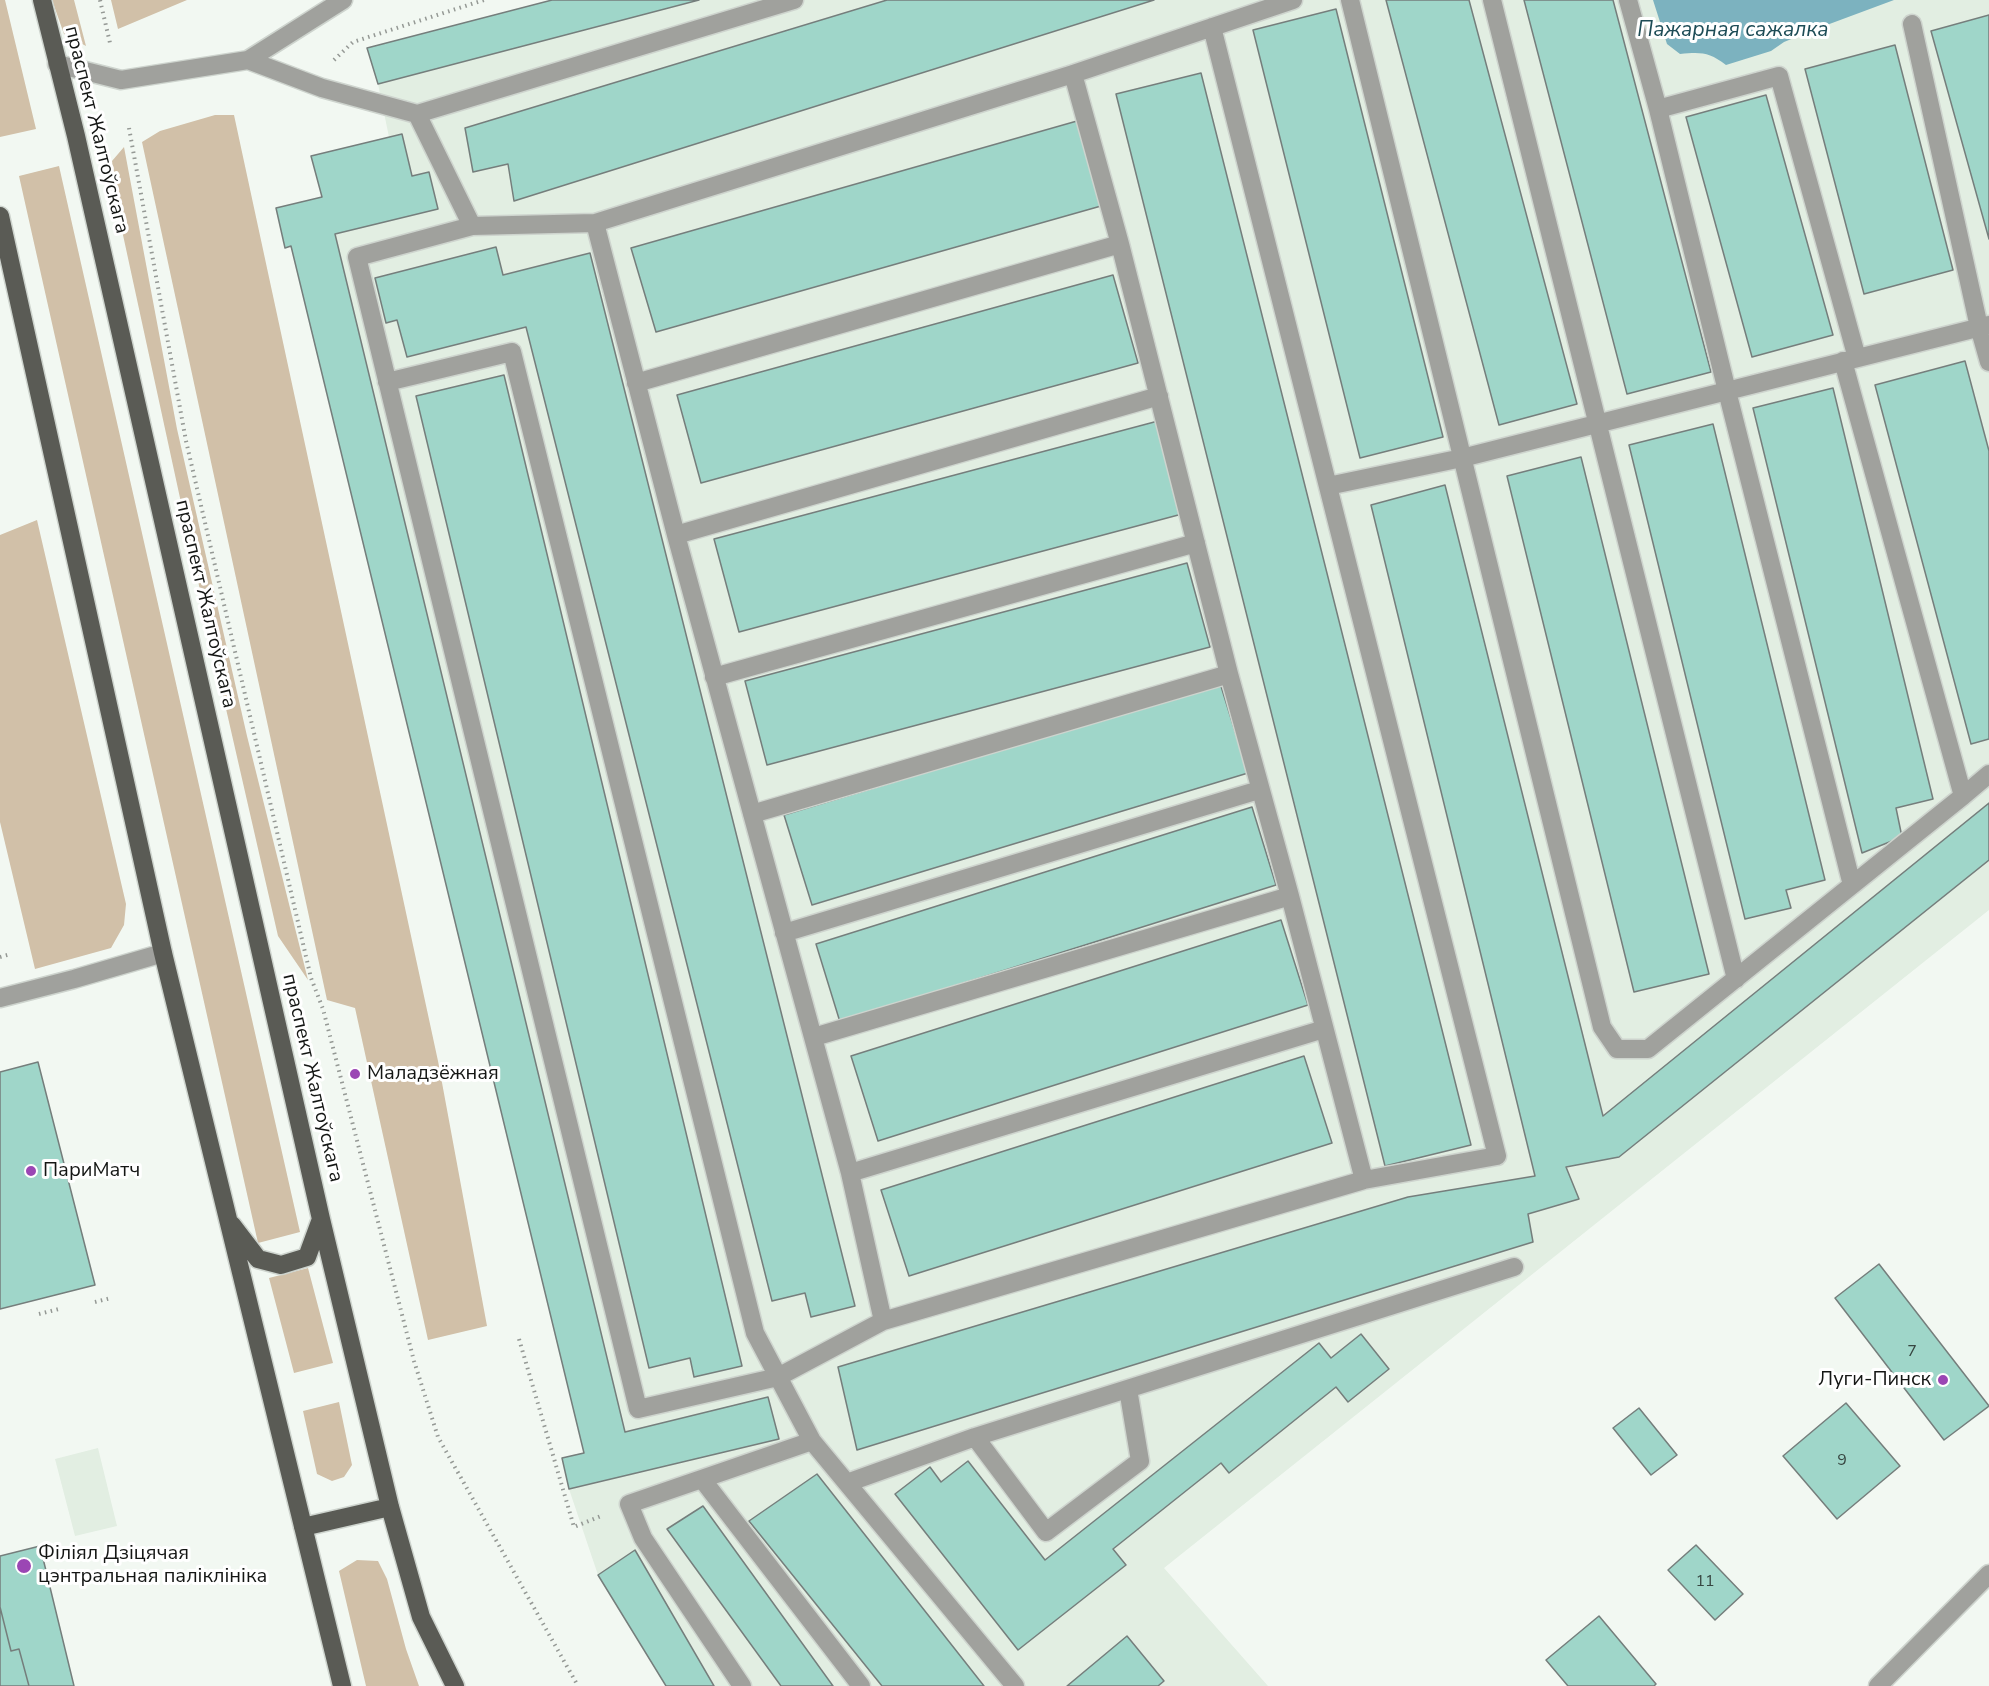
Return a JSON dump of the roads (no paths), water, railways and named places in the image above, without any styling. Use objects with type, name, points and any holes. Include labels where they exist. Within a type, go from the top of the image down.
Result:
[{"type":"main road","name":"праспект Жалтоўскага","points":[[42,0],[76,136],[321,1219],[390,1507],[421,1617],[455,1686]]},
{"type":"main road","points":[[0,216],[163,953],[342,1686]]},
{"type":"main road","points":[[227,1219],[258,1259],[281,1265],[307,1257],[321,1219]]},
{"type":"main road","points":[[303,1527],[390,1507]]},
{"type":"street","points":[[57,64],[121,80],[248,60],[344,0]]},
{"type":"street","points":[[248,60],[310,83],[417,114],[794,0]]},
{"type":"street","points":[[1212,27],[1497,1156],[1364,1180],[883,1321],[778,1377],[638,1409],[357,257],[472,226],[595,223],[1073,74],[1212,27],[1293,0]]},
{"type":"street","points":[[1350,0],[1602,1027],[1617,1049],[1648,1050],[1989,774]]},
{"type":"street","points":[[1492,0],[1736,979]]},
{"type":"street","points":[[1628,0],[1658,109],[1852,885]]},
{"type":"street","points":[[1912,24],[1984,326],[1989,362]]},
{"type":"street","points":[[1073,74],[1120,244],[1259,790],[1290,896],[1364,1180]]},
{"type":"street","points":[[1658,109],[1779,76],[1963,796]]},
{"type":"street","points":[[417,114],[472,226]]},
{"type":"street","points":[[595,223],[714,677],[850,1173],[883,1321]]},
{"type":"street","points":[[636,383],[1120,244]]},
{"type":"street","points":[[1328,486],[1462,458],[1984,326]]},
{"type":"street","points":[[387,382],[512,352],[755,1333],[813,1441],[1015,1686]]},
{"type":"street","points":[[676,535],[1159,396]]},
{"type":"street","points":[[714,677],[1196,543]]},
{"type":"street","points":[[752,814],[1229,674]]},
{"type":"street","points":[[784,933],[1259,790]]},
{"type":"street","points":[[814,1037],[1290,896]]},
{"type":"street","points":[[0,998],[163,953]]},
{"type":"street","points":[[850,1173],[1323,1029]]},
{"type":"street","points":[[847,1483],[975,1437],[1514,1267]]},
{"type":"street","points":[[975,1437],[1046,1532],[1140,1461],[1128,1389]]},
{"type":"street","points":[[742,1686],[643,1538],[629,1504],[813,1441]]},
{"type":"street","points":[[702,1479],[861,1686]]},
{"type":"street","points":[[1878,1686],[1989,1574]]},
{"type":"water","name":"Пажарная сажалка","points":[[1653,0],[1894,0],[1784,42],[1771,51],[1726,65],[1705,54],[1680,54],[1667,44]]},
{"type":"place","name":"Маладзёжная","points":[[355,1074]]},
{"type":"place","name":"ПариМатч","points":[[31,1171]]},
{"type":"place","name":"Луги-Пинск","points":[[1943,1380]]},
{"type":"place","name":"Філіял Дзіцячая цэнтральная паліклініка","points":[[24,1566]]}]
